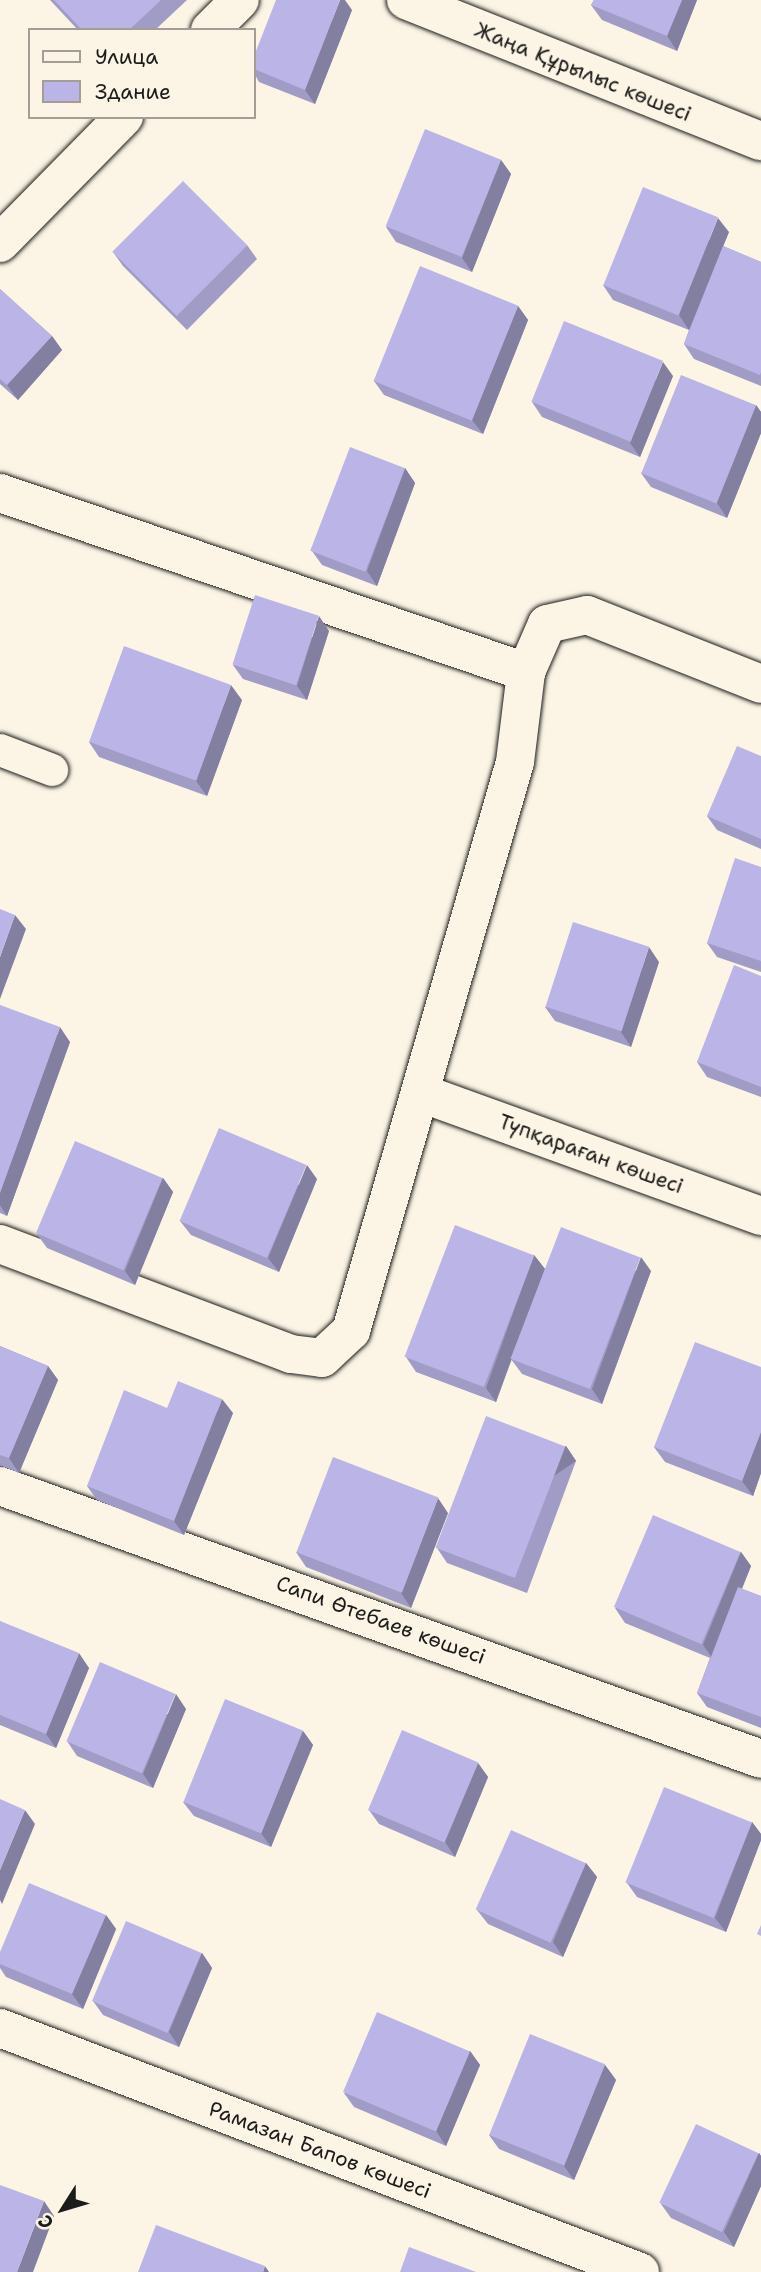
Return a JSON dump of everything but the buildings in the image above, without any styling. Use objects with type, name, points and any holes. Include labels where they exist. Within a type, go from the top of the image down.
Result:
[{"type":"street","points":[[212,28],[240,0]]},
{"type":"street","name":"Жаңа Құрылыс көшесі","points":[[406,0],[761,141]]},
{"type":"street","points":[[0,243],[122,119]]},
{"type":"street","points":[[0,493],[526,672]]},
{"type":"street","points":[[0,1244],[291,1354],[322,1358],[351,1331],[515,762],[526,672],[547,624],[587,615],[761,684]]},
{"type":"street","name":"Түпқараған көшесі","points":[[421,1093],[761,1216]]},
{"type":"street","name":"Сапи Өтебаев көшесі","points":[[0,1486],[761,1759]]},
{"type":"street","name":"Рамазан Бапов көшесі","points":[[0,2028],[640,2272]]},
{"type":"lane","points":[[0,750],[52,770]]}]
